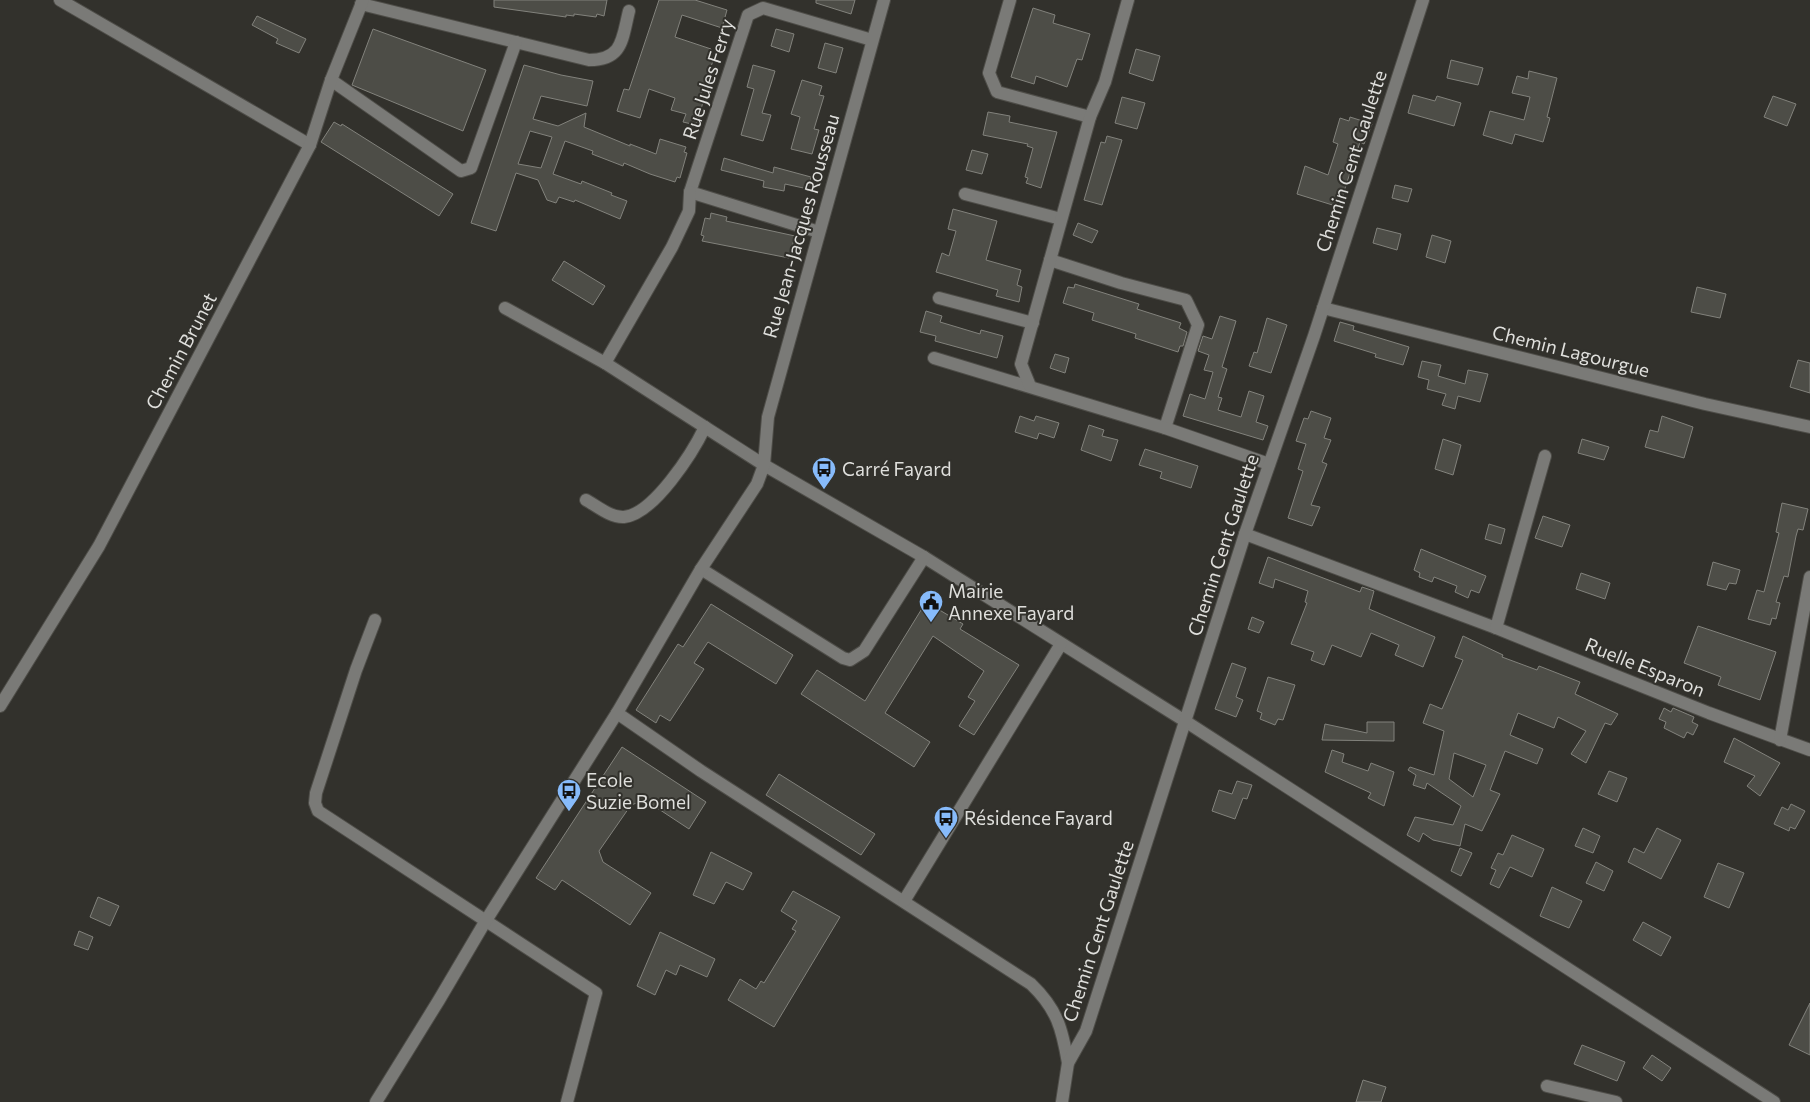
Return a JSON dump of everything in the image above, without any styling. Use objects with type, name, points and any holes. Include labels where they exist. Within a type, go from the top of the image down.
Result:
[{"type":"street","points":[[60,0],[310,145]]},
{"type":"street","name":"Rue Jean-Jacques Rousseau","points":[[376,1102],[485,922],[617,713],[701,569],[757,484],[764,464],[768,417],[884,0]]},
{"type":"street","points":[[1010,0],[989,73],[997,92],[1090,116]]},
{"type":"street","points":[[1030,386],[1021,364],[1090,116],[1104,82],[1128,0]]},
{"type":"street","name":"Chemin Cent Gaulette","points":[[1062,1102],[1068,1063],[1086,1031],[1245,534],[1323,308],[1423,0]]},
{"type":"street","points":[[362,2],[589,60],[602,60],[611,57],[620,46],[629,12]]},
{"type":"street","name":"Chemin Brunet","points":[[0,705],[99,546],[310,145],[331,80],[362,2]]},
{"type":"street","name":"Rue Jules Ferry","points":[[605,363],[672,247],[689,211],[690,192],[748,15],[763,8],[872,40]]},
{"type":"street","points":[[331,80],[461,171],[471,168],[516,42]]},
{"type":"street","points":[[690,192],[819,232]]},
{"type":"street","points":[[964,194],[1061,219]]},
{"type":"street","points":[[1050,260],[1121,284],[1186,300],[1198,325],[1165,428]]},
{"type":"street","points":[[938,298],[1033,323]]},
{"type":"street","points":[[505,308],[605,363],[764,464],[924,556],[1185,721],[1774,1102]]},
{"type":"street","name":"Chemin Lagourgue","points":[[1323,308],[1706,404],[1810,427]]},
{"type":"street","points":[[934,358],[1165,428],[1269,464]]},
{"type":"street","points":[[586,500],[623,517],[637,513],[683,465],[705,427]]},
{"type":"street","points":[[1496,628],[1545,456]]},
{"type":"street","name":"Ruelle Esparon","points":[[1245,534],[1496,628],[1780,740],[1810,750]]},
{"type":"street","points":[[701,569],[843,658],[850,660],[864,650],[924,556]]},
{"type":"street","points":[[1780,740],[1810,577]]},
{"type":"street","points":[[375,620],[356,670],[315,803],[318,811],[596,993],[567,1102]]},
{"type":"street","points":[[904,902],[1061,644]]},
{"type":"street","points":[[617,713],[701,772],[1031,984],[1046,998],[1062,1029],[1068,1063]]},
{"type":"street","points":[[1548,1086],[1616,1102]]},
{"type":"building","points":[[494,0],[607,0],[604,16],[597,14],[596,17],[574,14],[574,16],[566,15],[566,17],[494,7]]},
{"type":"building","points":[[659,0],[695,0],[727,10],[722,28],[682,15],[675,37],[711,49],[708,57],[714,58],[701,95],[705,96],[696,125],[683,122],[686,114],[671,110],[675,98],[649,89],[640,118],[617,111],[624,89],[629,90]]},
{"type":"building","points":[[816,0],[855,0],[851,14],[816,3]]},
{"type":"building","points":[[1033,8],[1055,15],[1053,23],[1090,34],[1082,60],[1077,59],[1067,87],[1036,76],[1034,84],[1011,77]]},
{"type":"building","points":[[257,16],[306,39],[299,53],[276,43],[278,39],[252,25]]},
{"type":"building","points":[[373,29],[486,70],[463,131],[352,85]]},
{"type":"building","points":[[776,29],[794,34],[789,52],[771,46]]},
{"type":"building","points":[[825,43],[843,48],[836,73],[818,68]]},
{"type":"building","points":[[1136,49],[1160,56],[1153,81],[1129,73]]},
{"type":"building","points":[[1451,60],[1483,68],[1478,85],[1447,78]]},
{"type":"building","points":[[524,65],[593,81],[587,106],[541,96],[533,119],[558,126],[586,113],[584,127],[630,146],[630,144],[656,154],[660,139],[686,147],[684,152],[687,153],[680,178],[677,177],[675,182],[624,163],[623,166],[592,154],[593,151],[565,141],[553,174],[581,184],[582,181],[627,201],[620,219],[575,200],[574,202],[559,197],[556,203],[547,200],[538,180],[516,173],[496,231],[471,223]],"holes":[[[530,131],[552,137],[541,168],[518,164]]]},
{"type":"building","points":[[753,65],[775,71],[762,113],[771,115],[763,141],[741,135],[754,89],[747,87]]},
{"type":"building","points":[[1529,71],[1557,78],[1547,117],[1550,118],[1543,142],[1515,134],[1512,144],[1483,135],[1490,111],[1524,120],[1530,97],[1512,93],[1517,76],[1528,79]]},
{"type":"building","points":[[802,80],[822,86],[819,95],[824,96],[814,129],[819,130],[812,154],[791,149],[800,117],[791,114]]},
{"type":"building","points":[[1413,95],[1435,101],[1437,96],[1461,103],[1454,126],[1408,113]]},
{"type":"building","points":[[1773,96],[1796,104],[1787,126],[1764,117]]},
{"type":"building","points":[[1122,97],[1145,103],[1137,129],[1115,123]]},
{"type":"building","points":[[988,112],[1010,116],[1009,122],[1057,132],[1041,188],[1026,183],[1028,178],[1025,177],[1033,148],[1027,146],[1028,144],[983,135]]},
{"type":"building","points":[[1350,117],[1372,124],[1364,144],[1360,142],[1339,207],[1297,194],[1305,166],[1328,175],[1338,144],[1333,142],[1340,118],[1349,121]]},
{"type":"building","points":[[334,122],[341,126],[342,124],[453,194],[439,216],[321,142]]},
{"type":"building","points":[[1107,136],[1122,140],[1102,205],[1084,200],[1101,142],[1105,143]]},
{"type":"building","points":[[972,150],[988,154],[982,174],[966,170]]},
{"type":"building","points":[[724,158],[773,173],[774,167],[811,177],[808,189],[785,184],[784,191],[763,187],[764,181],[721,170]]},
{"type":"building","points":[[1395,185],[1412,189],[1408,202],[1392,198]]},
{"type":"building","points":[[953,209],[997,221],[986,260],[1021,270],[1017,285],[1022,287],[1019,302],[996,296],[998,290],[936,272],[942,253],[949,256],[956,231],[948,229]]},
{"type":"building","points":[[711,213],[727,217],[726,221],[795,236],[789,258],[702,241],[704,236],[701,235],[705,218],[710,219]]},
{"type":"building","points":[[1078,223],[1098,231],[1092,243],[1073,235]]},
{"type":"building","points":[[1377,228],[1401,234],[1397,250],[1373,243]]},
{"type":"building","points":[[1432,235],[1451,241],[1445,263],[1426,257]]},
{"type":"building","points":[[564,261],[605,286],[593,305],[552,280]]},
{"type":"building","points":[[1075,284],[1139,304],[1137,309],[1181,323],[1179,328],[1187,332],[1183,346],[1180,346],[1178,352],[1135,338],[1136,334],[1092,320],[1094,313],[1063,303],[1068,287],[1074,288]]},
{"type":"building","points":[[1697,287],[1726,294],[1720,318],[1691,312]]},
{"type":"building","points":[[926,311],[942,316],[940,322],[980,334],[981,330],[1003,336],[997,358],[935,341],[936,336],[920,332]]},
{"type":"building","points":[[1220,316],[1236,321],[1222,367],[1227,369],[1218,397],[1222,398],[1218,410],[1241,417],[1249,391],[1264,396],[1256,422],[1268,426],[1263,440],[1183,416],[1190,394],[1205,399],[1213,372],[1204,370],[1209,355],[1198,351],[1203,336],[1212,339]]},
{"type":"building","points":[[1267,318],[1287,325],[1271,373],[1249,366],[1254,352],[1257,353]]},
{"type":"building","points":[[1340,322],[1354,326],[1353,330],[1409,347],[1403,365],[1375,357],[1376,354],[1334,341]]},
{"type":"building","points":[[1055,354],[1069,358],[1065,373],[1050,368]]},
{"type":"building","points":[[1798,360],[1810,363],[1810,393],[1790,387]]},
{"type":"building","points":[[1422,361],[1441,365],[1438,376],[1465,384],[1468,370],[1488,374],[1480,402],[1458,396],[1455,409],[1442,405],[1446,394],[1427,389],[1429,380],[1418,377]]},
{"type":"building","points":[[1311,411],[1331,418],[1324,438],[1331,440],[1322,462],[1327,464],[1311,505],[1320,507],[1312,526],[1288,518],[1303,471],[1298,469],[1306,444],[1296,441],[1304,418],[1308,419]]},
{"type":"building","points":[[1020,416],[1034,421],[1036,416],[1059,423],[1054,438],[1039,433],[1037,439],[1015,432]]},
{"type":"building","points":[[1662,416],[1693,427],[1684,458],[1645,447],[1650,430],[1658,432]]},
{"type":"building","points":[[1089,425],[1104,430],[1102,436],[1118,440],[1111,461],[1081,450]]},
{"type":"building","points":[[1443,439],[1461,445],[1453,475],[1435,469]]},
{"type":"building","points":[[1582,439],[1609,447],[1604,460],[1578,453]]},
{"type":"building","points":[[1145,449],[1198,466],[1191,488],[1160,478],[1162,472],[1139,465]]},
{"type":"building","points":[[1782,503],[1808,509],[1803,530],[1798,529],[1788,577],[1784,576],[1776,602],[1780,603],[1776,619],[1772,618],[1770,625],[1748,619],[1757,590],[1764,592],[1779,533],[1776,532]]},
{"type":"building","points":[[1543,516],[1570,525],[1562,547],[1535,538]]},
{"type":"building","points":[[1489,524],[1505,529],[1501,544],[1485,539]]},
{"type":"building","points":[[1421,549],[1486,576],[1479,593],[1471,590],[1468,598],[1455,592],[1457,586],[1434,577],[1432,582],[1419,577],[1420,573],[1414,570]]},
{"type":"building","points":[[1268,557],[1360,592],[1362,587],[1374,591],[1369,609],[1435,637],[1423,667],[1395,655],[1399,645],[1371,633],[1361,657],[1332,645],[1324,665],[1311,660],[1314,652],[1291,644],[1307,603],[1305,602],[1308,591],[1275,579],[1273,588],[1259,583]]},
{"type":"building","points":[[1713,562],[1740,570],[1736,584],[1729,583],[1726,590],[1707,585]]},
{"type":"building","points":[[1581,573],[1610,583],[1605,599],[1576,589]]},
{"type":"building","points":[[926,602],[963,624],[960,629],[1019,665],[974,735],[959,726],[975,701],[968,697],[984,671],[933,636],[885,713],[930,742],[914,767],[801,694],[817,670],[865,701]]},
{"type":"building","points":[[711,604],[793,655],[776,684],[708,642],[694,663],[704,669],[670,721],[660,715],[656,723],[636,710],[678,644],[683,647]]},
{"type":"building","points":[[1252,617],[1264,622],[1259,633],[1248,629]]},
{"type":"building","points":[[1698,626],[1776,652],[1760,700],[1718,685],[1721,677],[1684,663]]},
{"type":"building","points":[[1463,636],[1503,655],[1502,657],[1537,670],[1539,666],[1580,682],[1575,694],[1618,714],[1611,725],[1605,723],[1586,763],[1571,754],[1586,731],[1558,717],[1554,728],[1518,713],[1510,735],[1543,749],[1537,764],[1505,751],[1490,790],[1500,794],[1482,831],[1465,824],[1460,846],[1433,840],[1423,833],[1419,842],[1407,835],[1415,817],[1453,825],[1461,806],[1427,783],[1425,789],[1413,785],[1416,775],[1408,770],[1410,767],[1434,775],[1444,731],[1423,723],[1430,704],[1442,709],[1463,660],[1455,657]],"holes":[[[1454,753],[1486,765],[1473,797],[1449,779]]]},
{"type":"building","points":[[1232,663],[1246,668],[1236,697],[1243,700],[1236,717],[1215,709]]},
{"type":"building","points":[[1268,677],[1295,685],[1283,720],[1278,719],[1275,725],[1260,719],[1262,713],[1257,711]]},
{"type":"building","points":[[1664,708],[1671,712],[1673,708],[1694,717],[1692,722],[1698,725],[1693,735],[1687,732],[1684,738],[1664,728],[1666,722],[1659,719]]},
{"type":"building","points":[[1367,722],[1394,722],[1394,741],[1322,740],[1325,724],[1367,733]]},
{"type":"building","points":[[1734,738],[1780,763],[1760,796],[1747,786],[1755,776],[1724,762]]},
{"type":"building","points":[[622,747],[706,802],[689,829],[645,800],[631,805],[599,851],[603,862],[651,893],[630,925],[562,880],[555,890],[536,878]]},
{"type":"building","points":[[1332,750],[1344,754],[1342,762],[1368,771],[1371,763],[1394,772],[1384,806],[1368,798],[1371,793],[1325,772]]},
{"type":"building","points":[[1609,771],[1627,778],[1617,802],[1598,794]]},
{"type":"building","points":[[779,774],[875,834],[861,855],[766,795]]},
{"type":"building","points":[[1237,781],[1252,785],[1247,799],[1243,798],[1235,819],[1212,811],[1219,790],[1232,794]]},
{"type":"building","points":[[1791,804],[1805,811],[1795,829],[1790,827],[1789,831],[1774,824],[1782,807],[1788,810]]},
{"type":"building","points":[[1583,828],[1600,836],[1593,853],[1575,846]]},
{"type":"building","points":[[1657,828],[1681,840],[1661,879],[1628,862],[1634,848],[1644,853]]},
{"type":"building","points":[[1512,835],[1544,849],[1532,877],[1510,867],[1499,888],[1490,884],[1496,870],[1491,868],[1498,853],[1503,855]]},
{"type":"building","points":[[1460,848],[1472,853],[1461,876],[1451,871]]},
{"type":"building","points":[[711,852],[752,873],[743,890],[726,882],[714,904],[693,895]]},
{"type":"building","points":[[1596,862],[1613,871],[1604,891],[1586,883]]},
{"type":"building","points":[[1718,863],[1744,873],[1729,908],[1704,897]]},
{"type":"building","points":[[1552,887],[1582,901],[1569,928],[1540,916]]},
{"type":"building","points":[[793,891],[840,917],[774,1027],[728,1000],[740,979],[756,989],[761,981],[764,983],[796,931],[792,929],[797,921],[781,911]]},
{"type":"building","points":[[98,897],[119,906],[110,926],[90,917]]},
{"type":"building","points":[[1643,922],[1671,937],[1661,956],[1633,940]]},
{"type":"building","points":[[79,931],[93,937],[88,950],[74,945]]},
{"type":"building","points":[[660,932],[715,959],[707,977],[680,965],[676,975],[666,970],[655,995],[637,986]]},
{"type":"building","points":[[1810,1003],[1810,1055],[1789,1045]]},
{"type":"building","points":[[1582,1045],[1625,1062],[1617,1081],[1574,1064]]},
{"type":"building","points":[[1652,1055],[1671,1068],[1662,1081],[1643,1068]]},
{"type":"building","points":[[1363,1080],[1386,1087],[1381,1102],[1356,1102]]},
{"type":"place","name":"Carré Fayard","points":[[824,490]]},
{"type":"place","name":"Mairie Annexe Fayard","points":[[931,623]]},
{"type":"place","name":"Ecole Suzie Bomel","points":[[569,812]]},
{"type":"place","name":"Résidence Fayard","points":[[946,839]]}]
